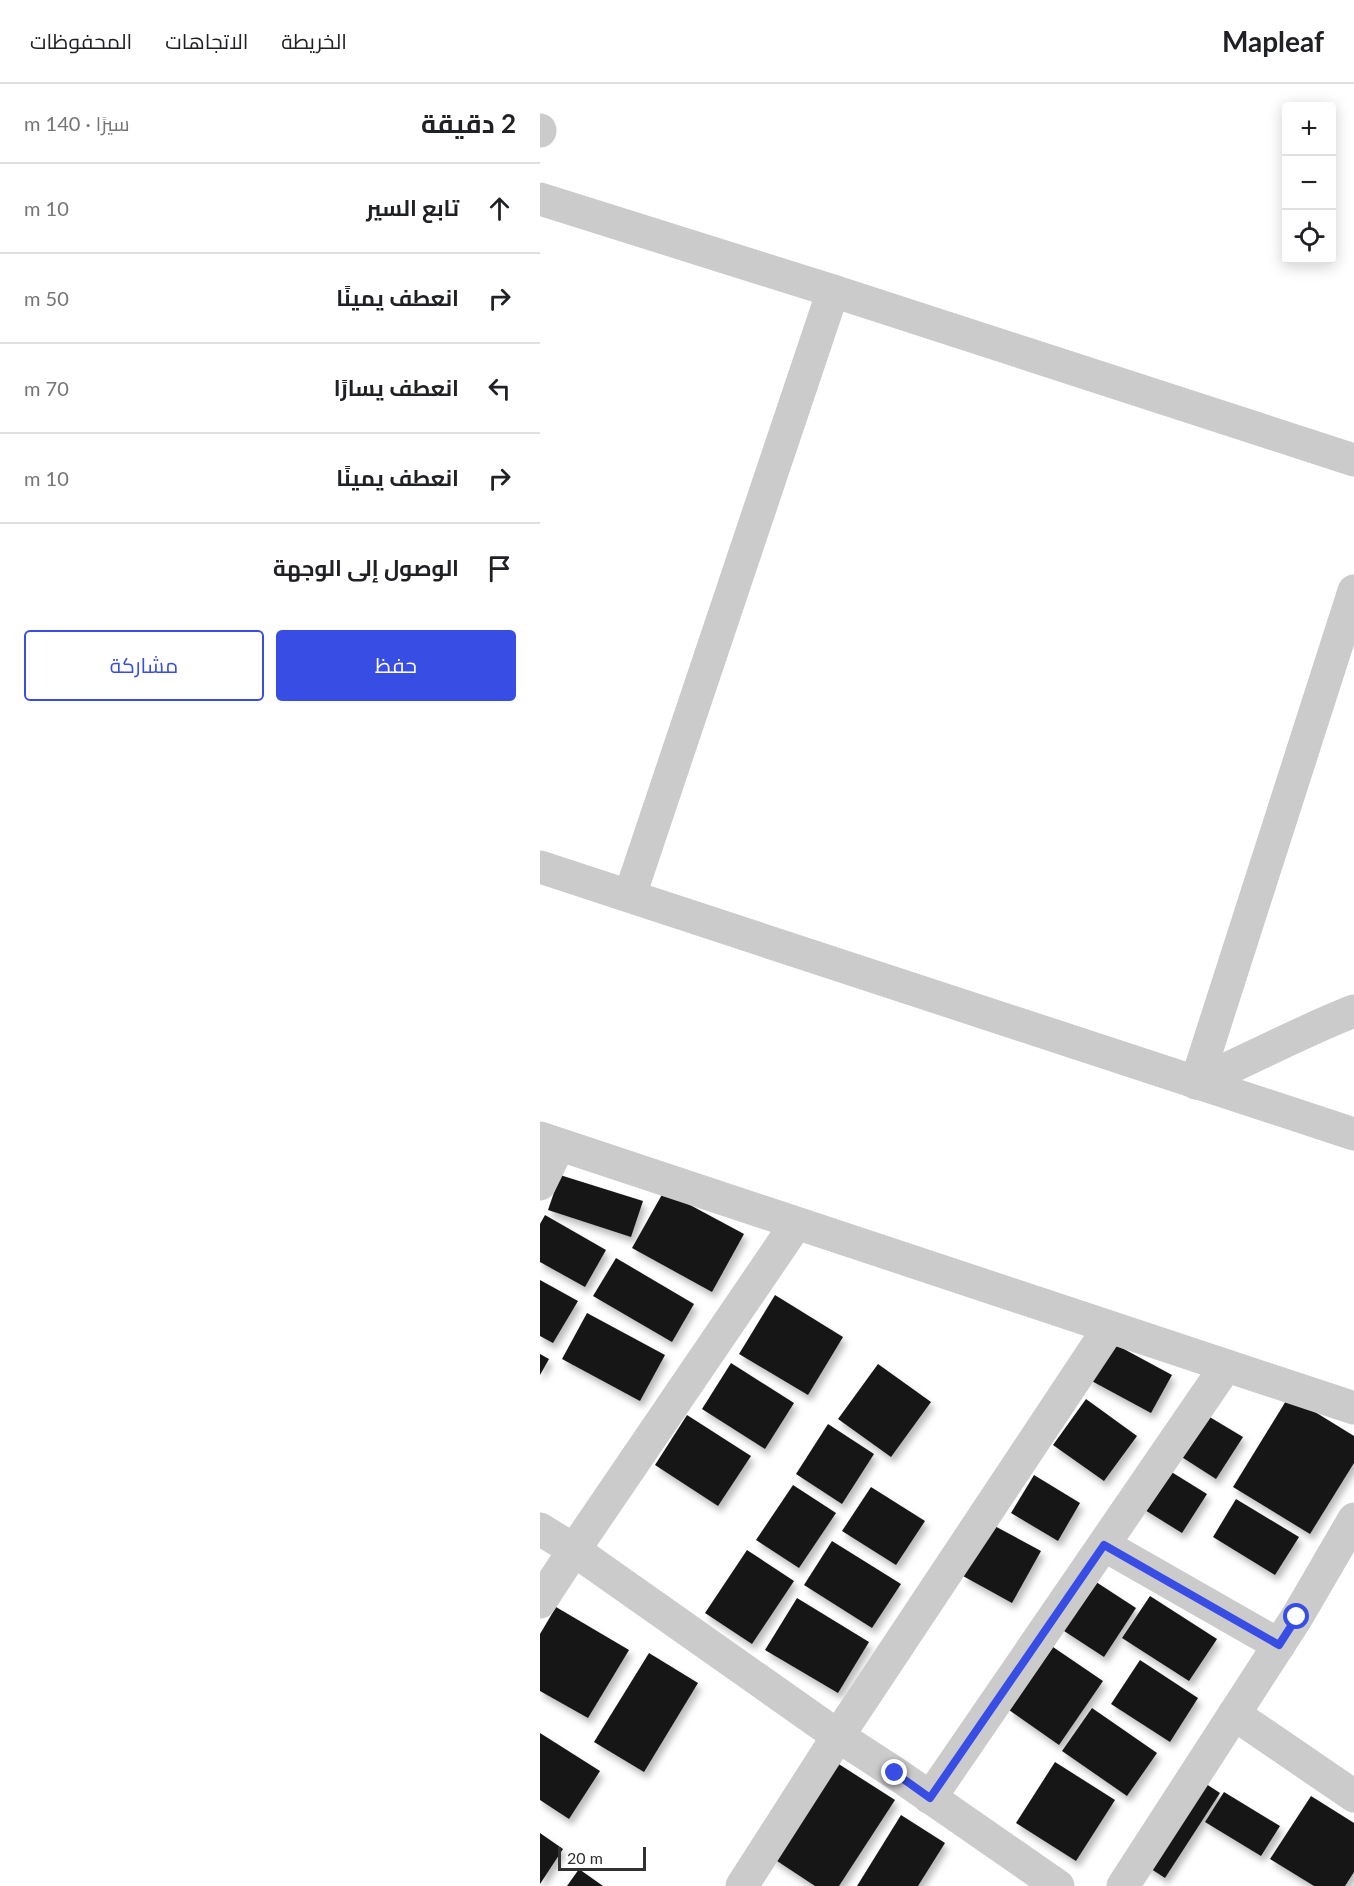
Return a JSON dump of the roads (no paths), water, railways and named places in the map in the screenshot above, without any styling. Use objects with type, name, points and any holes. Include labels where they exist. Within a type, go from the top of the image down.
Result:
[{"type":"street","points":[[540,199],[833,291],[1354,460]]},
{"type":"street","points":[[630,895],[833,291]]},
{"type":"street","points":[[1196,1083],[1354,591]]},
{"type":"street","points":[[540,867],[1354,1134]]},
{"type":"street","points":[[1196,1083],[1249,1060],[1322,1023],[1354,1011]]},
{"type":"street","points":[[540,1184],[550,1141],[1354,1408]]},
{"type":"street","points":[[540,1602],[796,1224]]},
{"type":"street","points":[[742,1886],[838,1736],[1109,1328]]},
{"type":"street","points":[[930,1798],[1226,1366]]},
{"type":"street","points":[[1123,1886],[1352,1528]]},
{"type":"street","points":[[540,1529],[574,1550],[838,1736],[1058,1886]]},
{"type":"street","points":[[1104,1545],[1279,1645]]},
{"type":"street","points":[[1234,1714],[1354,1796]]}]
